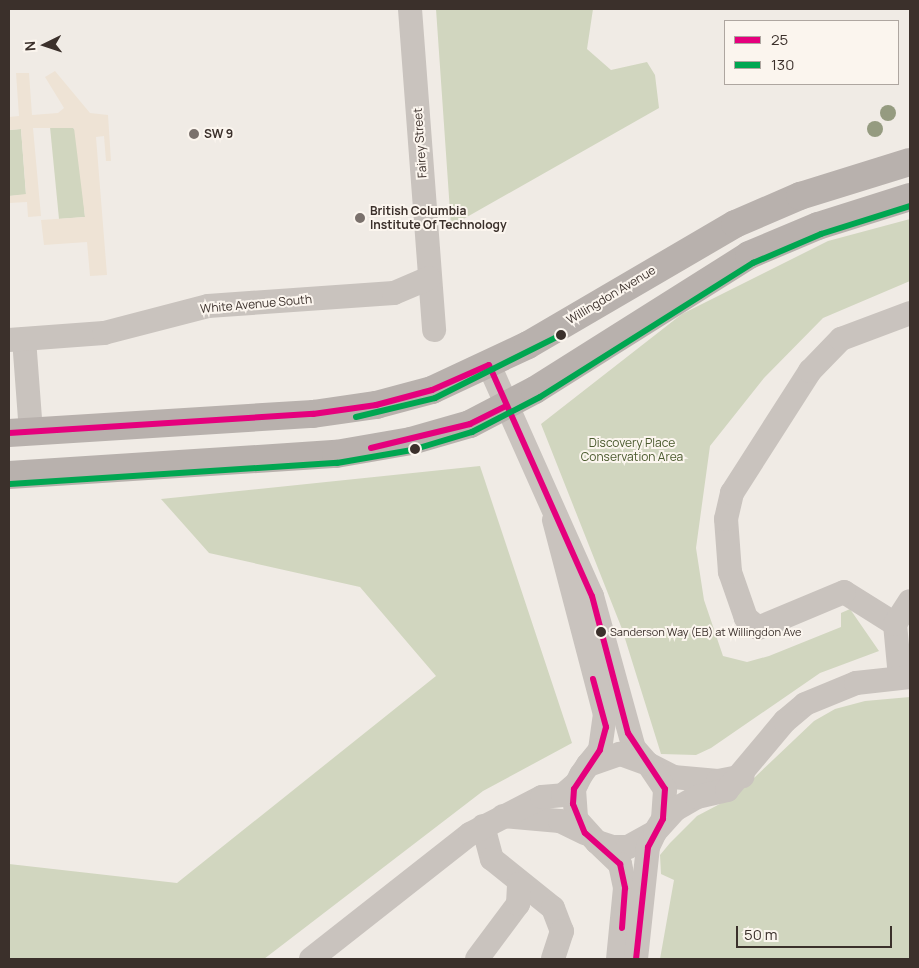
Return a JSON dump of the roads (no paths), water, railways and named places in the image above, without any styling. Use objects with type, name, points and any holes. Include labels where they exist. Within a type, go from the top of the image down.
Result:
[{"type":"main road","name":"Willingdon Avenue","points":[[20,433],[313,414],[367,406],[432,390],[488,365],[735,224],[800,196],[910,162]]},
{"type":"main road","points":[[9,475],[336,454],[411,441],[470,424],[506,406],[749,255],[818,226],[910,197]]},
{"type":"street","name":"Fairey Street","points":[[410,9],[434,330]]},
{"type":"street","name":"White Avenue South","points":[[20,433],[16,339],[104,333],[208,306],[394,293],[429,278]]},
{"type":"street","points":[[895,624],[844,592],[758,628],[746,618],[730,572],[726,519],[732,493],[810,371],[841,339],[910,313]]},
{"type":"street","points":[[488,365],[554,520],[592,596],[609,648],[628,733],[665,788],[663,819],[648,847],[636,959]]},
{"type":"street","points":[[312,959],[492,821],[542,797],[563,795],[600,750],[605,714],[554,520]]},
{"type":"street","points":[[492,821],[560,821],[591,837],[628,847],[655,832],[676,809],[697,797],[727,790],[743,776],[785,720],[806,704],[856,684],[905,677],[895,624],[910,601]]},
{"type":"street","points":[[618,959],[625,888],[620,864],[591,837],[573,804],[582,774],[620,754],[648,764],[673,778],[718,781],[743,776]]},
{"type":"street","points":[[492,821],[492,859],[518,884],[553,908],[562,931],[554,959]]},
{"type":"street","points":[[477,959],[518,904],[518,884]]},
{"type":"place","name":"SW 9","points":[[194,134]]},
{"type":"place","name":"British Columbia Institute Of Technology","points":[[360,218]]},
{"type":"place","name":"Sanderson Way (EB) at Willingdon Ave","points":[[601,632]]},
{"type":"park label","name":"Discovery Place Conservation Area","points":[[632,450]]}]
